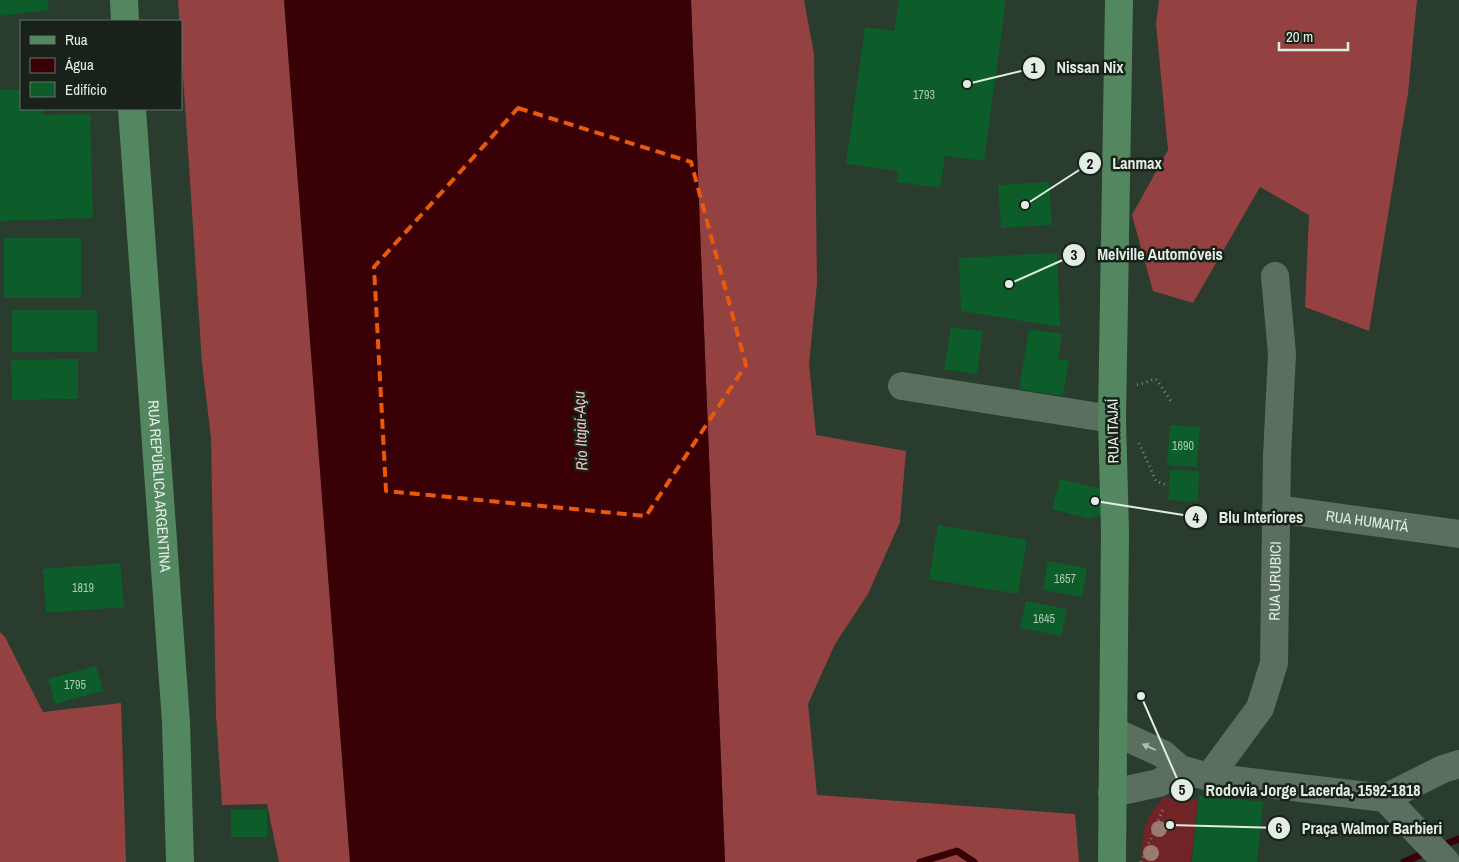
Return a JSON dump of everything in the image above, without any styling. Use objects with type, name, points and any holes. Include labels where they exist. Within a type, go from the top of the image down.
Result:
[{"type":"main road","points":[[124,0],[125,20]]},
{"type":"main road","name":"RUA ITAJAÍ","points":[[1112,862],[1115,532],[1112,419],[1119,0]]},
{"type":"main road","name":"RUA REPÚBLICA ARGENTINA","points":[[132,110],[176,722],[180,862]]},
{"type":"street","name":"RUA URUBICI","points":[[1209,777],[1260,708],[1274,663],[1282,354],[1275,276]]},
{"type":"street","points":[[902,386],[1112,419]]},
{"type":"street","name":"RUA HUMAITÁ","points":[[1277,509],[1459,534]]},
{"type":"street","points":[[1113,731],[1163,754],[1180,769],[1209,777],[1385,798],[1443,769],[1459,764]]},
{"type":"street","points":[[1112,793],[1159,783],[1180,769]]},
{"type":"street","points":[[1385,798],[1412,824],[1446,862]]},
{"type":"path","points":[[1137,385],[1156,379],[1171,401]]},
{"type":"path","points":[[1136,435],[1156,481],[1167,485]]},
{"type":"path","points":[[1141,862],[1180,769]]},
{"type":"highlighted area","points":[[518,108],[691,162],[746,365],[646,516],[386,491],[374,267]]},
{"type":"shaded area","points":[[178,0],[284,0],[350,862],[279,862],[267,804],[222,805],[216,715],[211,438],[202,363],[182,60],[182,20],[179,20]]},
{"type":"shaded area","points":[[691,0],[804,0],[814,54],[817,283],[809,364],[816,435],[906,451],[900,522],[868,594],[835,644],[808,704],[817,795],[1075,814],[1079,862],[725,862]]},
{"type":"shaded area","points":[[1159,0],[1417,0],[1408,93],[1369,331],[1305,307],[1309,215],[1260,187],[1193,303],[1153,291],[1132,215],[1168,150],[1156,24]]},
{"type":"shaded area","points":[[0,632],[5,637],[43,712],[121,703],[126,862],[0,862]]},
{"type":"shaded area","points":[[1164,797],[1198,800],[1191,862],[1142,862],[1142,842],[1145,826],[1152,812]]},
{"type":"water","name":"Rio Itajaí-Açu","points":[[284,0],[691,0],[725,862],[350,862]]},
{"type":"building","points":[[0,0],[48,0],[49,10],[0,16]]},
{"type":"building","points":[[899,0],[1006,0],[984,161],[945,156],[940,188],[897,182],[898,171],[846,164],[865,27],[894,31]]},
{"type":"building","points":[[0,90],[20,90],[20,110],[43,110],[43,115],[90,114],[93,218],[0,221]]},
{"type":"building","points":[[1049,182],[1052,225],[1001,228],[998,185]]},
{"type":"building","points":[[4,238],[81,238],[81,298],[4,298]]},
{"type":"building","points":[[1057,253],[1060,327],[961,311],[959,258]]},
{"type":"building","points":[[12,310],[97,310],[97,352],[12,352]]},
{"type":"building","points":[[951,327],[983,331],[977,374],[944,369]]},
{"type":"building","points":[[1029,329],[1062,334],[1058,359],[1069,361],[1063,396],[1019,389]]},
{"type":"building","points":[[78,359],[78,399],[12,400],[11,360]]},
{"type":"building","points":[[1170,425],[1200,427],[1197,467],[1167,465]]},
{"type":"building","points":[[1170,470],[1199,471],[1198,502],[1168,500]]},
{"type":"building","points":[[1060,479],[1107,490],[1101,515],[1090,519],[1052,509]]},
{"type":"building","points":[[938,525],[1027,540],[1018,594],[929,579]]},
{"type":"building","points":[[1048,561],[1087,568],[1082,597],[1043,590]]},
{"type":"building","points":[[120,563],[124,607],[46,613],[43,569]]},
{"type":"building","points":[[1026,601],[1067,609],[1061,636],[1020,628]]},
{"type":"building","points":[[96,666],[103,691],[55,704],[48,679]]},
{"type":"building","points":[[1199,795],[1263,802],[1257,862],[1192,862]]},
{"type":"building","points":[[231,810],[267,810],[267,837],[231,837]]},
{"type":"waterway","points":[[1438,847],[1459,839]]},
{"type":"waterway","points":[[920,862],[957,851],[974,862]]},
{"type":"waterway","points":[[1404,862],[1429,851]]},
{"type":"place","name":"Nissan Nix","points":[[967,84]]},
{"type":"place","name":"Lanmax","points":[[1025,205]]},
{"type":"place","name":"Melville Automóveis","points":[[1009,284]]},
{"type":"place","name":"Blu Interiores","points":[[1095,501]]},
{"type":"place","name":"Rodovia Jorge Lacerda, 1592-1818","points":[[1141,696]]},
{"type":"place","name":"Praça Walmor Barbieri","points":[[1170,825]]}]
